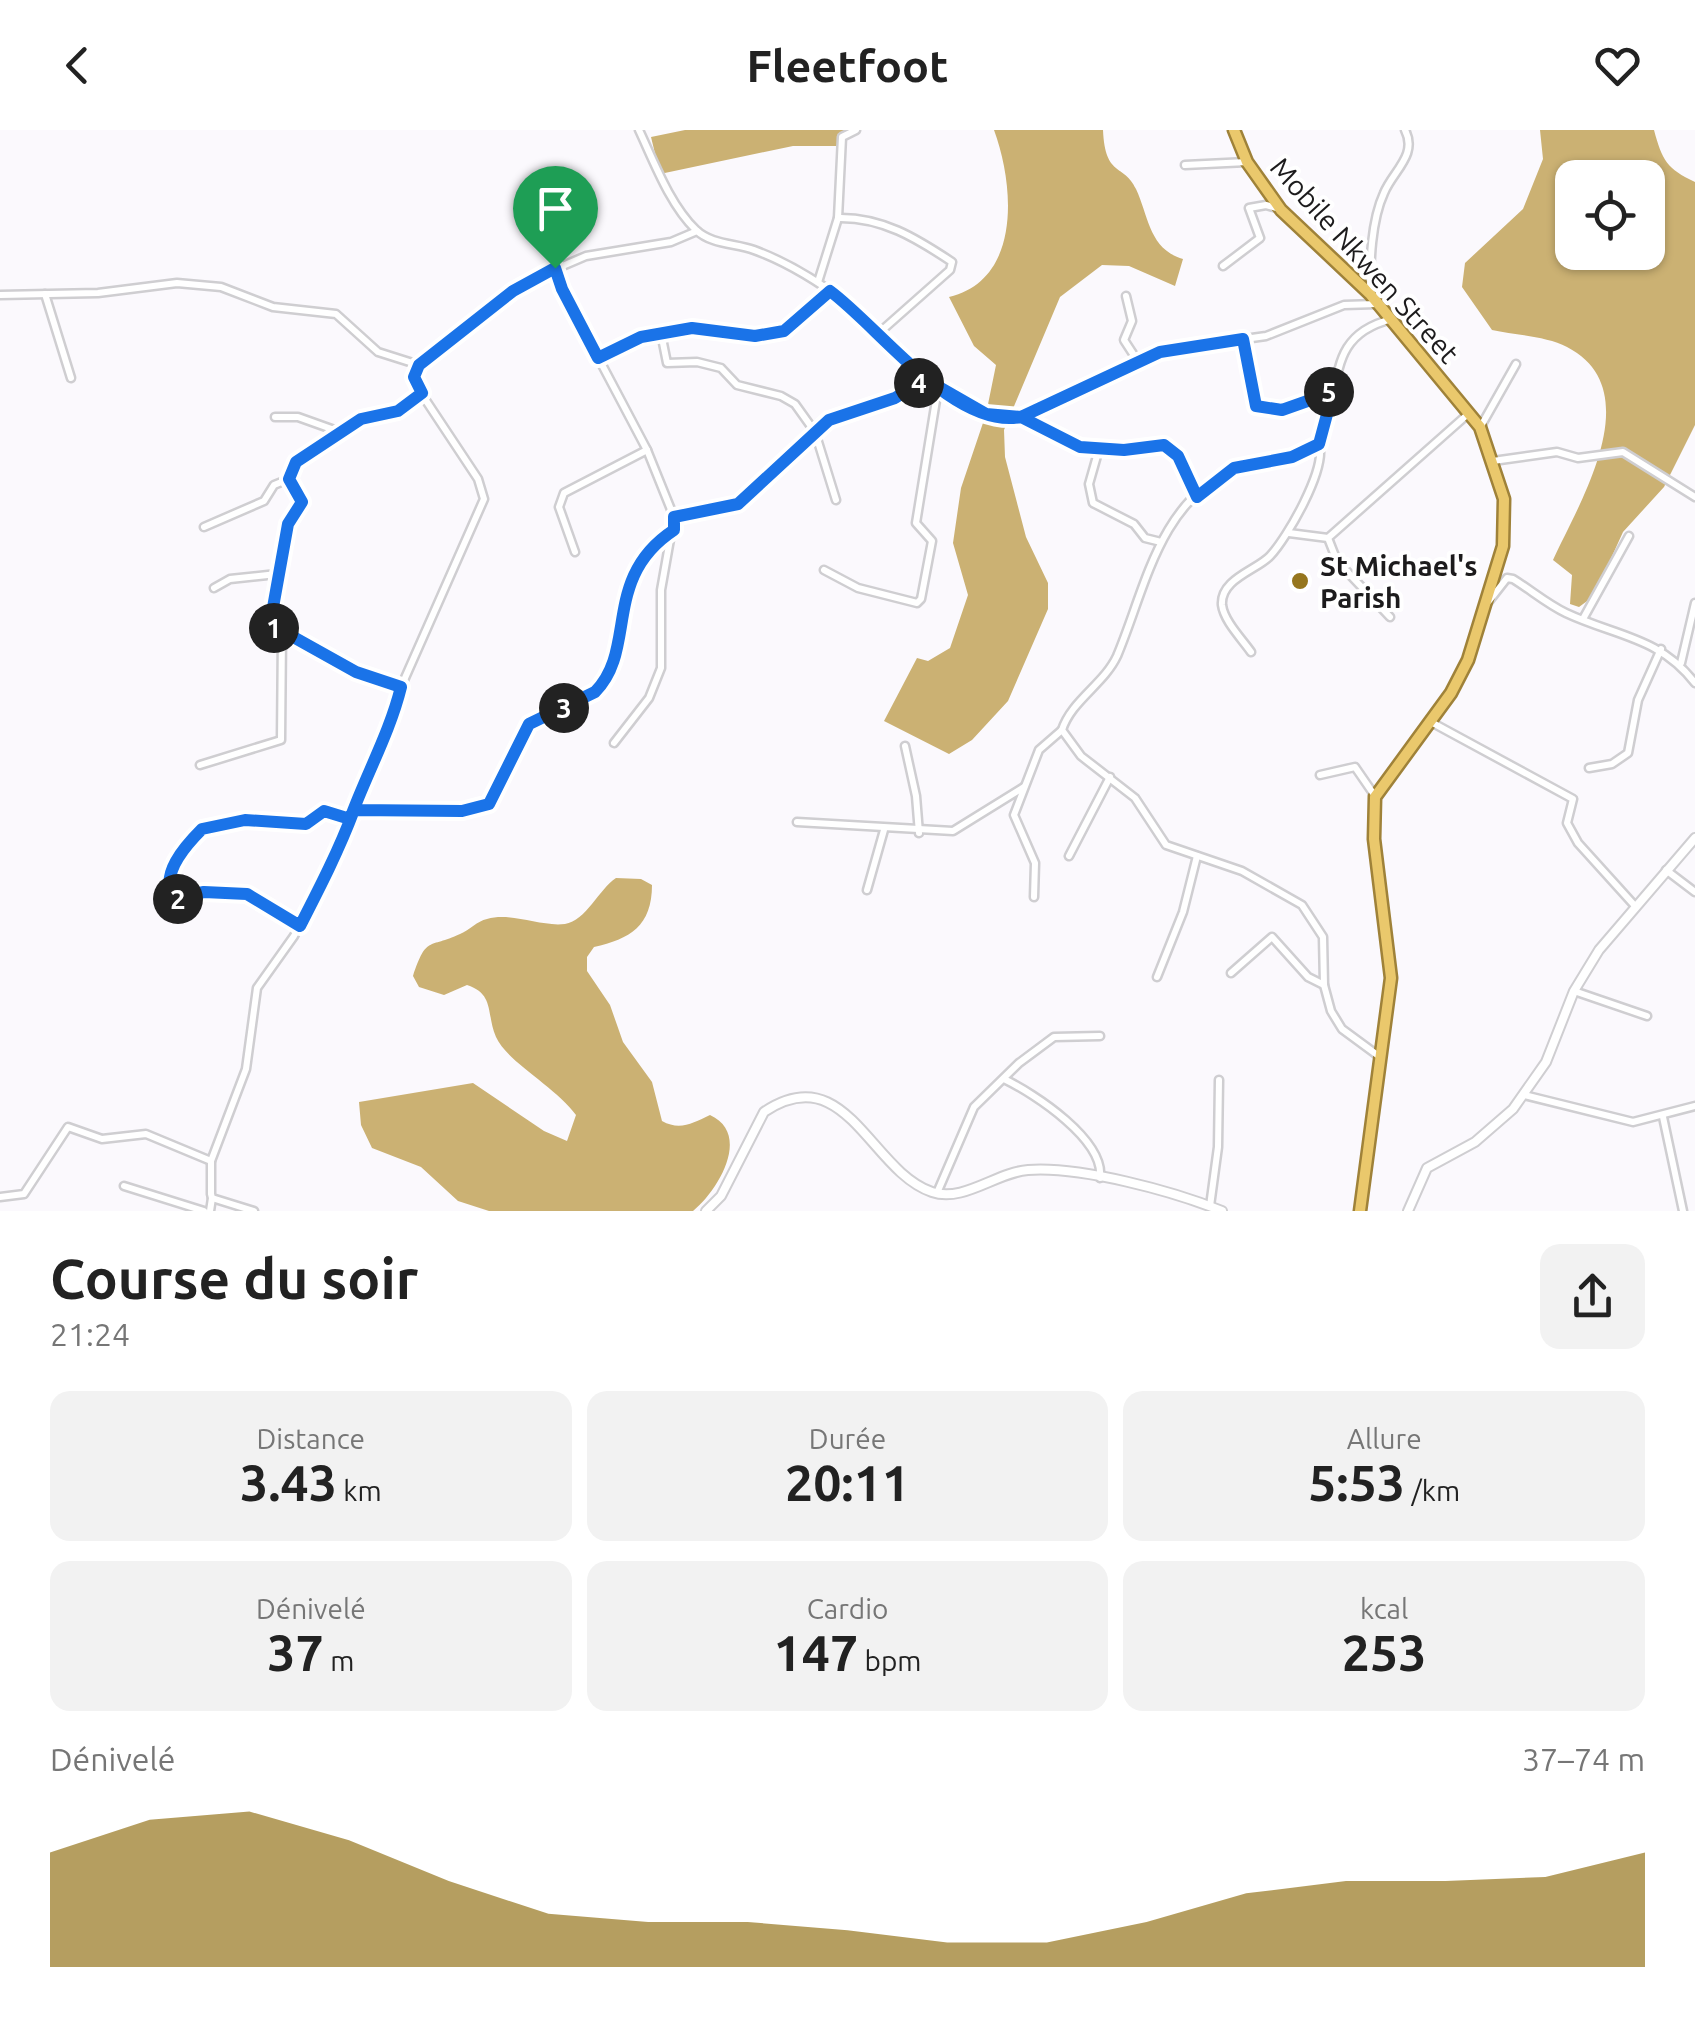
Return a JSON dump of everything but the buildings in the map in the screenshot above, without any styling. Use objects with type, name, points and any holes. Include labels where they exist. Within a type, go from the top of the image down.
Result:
[{"type":"highway","name":"Mobile Nkwen Street","points":[[1234,130],[1246,162],[1281,210],[1393,319],[1470,413],[1480,427],[1504,499],[1503,546],[1490,600],[1468,660],[1431,722],[1376,797]]},
{"type":"highway","points":[[1360,1211],[1392,978],[1374,839],[1376,797]]},
{"type":"street","points":[[639,130],[660,174],[697,230],[716,241],[758,251],[818,282],[880,332],[925,379],[986,414],[1021,417],[1068,443],[1100,449],[1164,445],[1178,456],[1197,497]]},
{"type":"street","points":[[818,282],[838,218],[842,138],[856,130]]},
{"type":"street","points":[[1021,417],[1137,360],[1171,348],[1283,331],[1344,306],[1374,299],[1378,210],[1386,187],[1405,161],[1409,148],[1405,130]]},
{"type":"street","points":[[1184,165],[1246,162]]},
{"type":"street","points":[[1224,266],[1260,238],[1249,208],[1266,204],[1281,210]]},
{"type":"street","points":[[838,218],[885,223],[952,262],[950,270],[880,332]]},
{"type":"street","points":[[124,1186],[207,1211],[212,1198],[212,1161],[246,1069],[257,988],[300,926],[352,814],[401,687],[484,500],[478,479],[414,377],[419,365],[513,291],[555,268],[586,256],[680,240],[697,230]]},
{"type":"street","points":[[555,268],[562,289],[647,450],[674,517],[661,590],[661,668],[649,698],[614,743]]},
{"type":"street","points":[[0,295],[98,293],[176,283],[220,287],[273,307],[336,314],[378,352],[419,365]]},
{"type":"street","points":[[598,358],[641,337],[660,334],[707,328],[767,336],[792,327],[830,291]]},
{"type":"street","points":[[45,294],[71,378]]},
{"type":"street","points":[[1126,296],[1132,322],[1124,340],[1137,360]]},
{"type":"street","points":[[1251,652],[1224,609],[1224,597],[1245,570],[1269,557],[1289,533],[1320,458],[1319,444],[1333,392],[1356,334],[1364,326],[1393,319]]},
{"type":"street","points":[[660,334],[665,361],[721,368],[737,386],[781,396],[804,413],[815,432],[836,500]]},
{"type":"street","points":[[1243,339],[1256,406],[1282,410],[1333,392]]},
{"type":"street","points":[[1480,427],[1516,364]]},
{"type":"street","points":[[674,517],[738,504],[837,414],[895,398],[925,379]]},
{"type":"street","points":[[824,570],[858,588],[917,603],[921,599],[932,541],[916,523],[938,388]]},
{"type":"street","points":[[204,528],[264,501],[274,485],[289,479],[296,462],[340,432],[369,415],[398,411],[422,393]]},
{"type":"street","points":[[1289,533],[1328,538],[1470,413]]},
{"type":"street","points":[[275,417],[298,417],[340,432]]},
{"type":"street","points":[[1034,897],[1035,863],[1014,822],[1024,787],[1039,750],[1062,730],[1110,669],[1160,542],[1197,497],[1234,468],[1292,457],[1319,444]]},
{"type":"street","points":[[1100,449],[1089,484],[1093,503],[1129,521],[1145,538],[1160,542]]},
{"type":"street","points":[[575,552],[559,507],[564,493],[647,450]]},
{"type":"street","points":[[1493,461],[1557,452],[1587,457],[1613,450],[1630,456],[1695,496]]},
{"type":"street","points":[[289,479],[302,502],[288,524],[270,624],[376,682],[401,687]]},
{"type":"street","points":[[300,926],[247,894],[204,892],[175,898],[169,887],[170,874],[202,829],[229,820],[306,824],[324,811],[462,811],[489,804],[529,724],[604,684],[610,674],[618,623],[634,572],[649,546],[674,530]]},
{"type":"street","points":[[1583,619],[1629,536]]},
{"type":"street","points":[[1328,538],[1337,561],[1390,617]]},
{"type":"street","points":[[214,588],[230,579],[277,574]]},
{"type":"street","points":[[1490,600],[1507,578],[1583,619],[1677,655]]},
{"type":"street","points":[[1695,603],[1677,655],[1695,683]]},
{"type":"street","points":[[200,765],[281,740],[282,632]]},
{"type":"street","points":[[1589,768],[1612,764],[1628,753],[1638,700],[1661,649]]},
{"type":"street","points":[[1431,722],[1573,799],[1567,824],[1578,843],[1635,906]]},
{"type":"street","points":[[1062,730],[1080,756],[1145,808],[1166,845],[1242,871],[1302,905],[1323,937],[1324,985],[1336,1021],[1380,1057]]},
{"type":"street","points":[[905,746],[916,796],[918,833]]},
{"type":"street","points":[[1320,775],[1355,767],[1376,797]]},
{"type":"street","points":[[1069,856],[1110,777]]},
{"type":"street","points":[[797,822],[918,833],[963,828],[1024,787]]},
{"type":"street","points":[[867,890],[884,830]]},
{"type":"street","points":[[1408,1211],[1428,1168],[1486,1134],[1524,1095],[1546,1062],[1574,991],[1599,950],[1695,838]]},
{"type":"street","points":[[1157,977],[1183,912],[1197,856]]},
{"type":"street","points":[[1665,870],[1695,892]]},
{"type":"street","points":[[1231,973],[1272,937],[1308,977],[1324,985]]},
{"type":"street","points":[[1574,991],[1647,1016]]},
{"type":"street","points":[[936,1194],[974,1107],[1054,1036],[1100,1036]]},
{"type":"street","points":[[1004,1079],[1064,1116],[1100,1160],[1100,1178]]},
{"type":"street","points":[[1210,1206],[1218,1148],[1219,1080]]},
{"type":"street","points":[[1524,1095],[1634,1122],[1695,1106]]},
{"type":"street","points":[[706,1211],[722,1196],[764,1112],[776,1104],[806,1097],[840,1109],[908,1178],[936,1194],[951,1194],[1017,1170],[1100,1178],[1222,1211]]},
{"type":"street","points":[[1663,1117],[1683,1211]]},
{"type":"street","points":[[0,1197],[24,1194],[68,1127],[102,1140],[146,1134],[212,1161]]},
{"type":"street","points":[[212,1198],[254,1211]]},
{"type":"shaded area","points":[[685,130],[856,130],[846,133],[842,146],[793,146],[660,174],[651,137]]},
{"type":"shaded area","points":[[994,130],[1103,130],[1107,156],[1136,189],[1157,240],[1183,259],[1175,286],[1129,266],[1102,265],[1060,297],[1004,430],[1005,457],[1026,537],[1048,583],[1048,609],[1008,701],[972,740],[949,754],[884,721],[917,658],[928,661],[950,648],[968,595],[953,543],[961,488],[986,414],[996,365],[974,346],[949,297],[972,287],[989,272],[1000,252],[1008,203]]},
{"type":"shaded area","points":[[1540,130],[1654,130],[1667,162],[1695,182],[1695,425],[1664,487],[1623,532],[1594,596],[1579,607],[1570,604],[1572,575],[1553,560],[1591,479],[1601,448],[1606,418],[1603,390],[1591,366],[1567,347],[1492,330],[1462,287],[1465,263],[1523,209],[1543,159]]},
{"type":"shaded area","points":[[616,878],[641,879],[652,885],[648,911],[628,935],[594,947],[587,957],[587,971],[610,1005],[623,1042],[652,1082],[662,1121],[681,1126],[710,1115],[729,1135],[727,1163],[703,1202],[693,1211],[489,1211],[458,1201],[421,1167],[372,1148],[361,1125],[359,1102],[473,1083],[544,1131],[567,1141],[576,1115],[502,1046],[482,994],[467,985],[444,995],[419,987],[413,976],[430,945],[483,920],[497,917],[555,924],[573,922]]},
{"type":"place","name":"St Michael's Parish","points":[[1300,581]]},
{"type":"route","points":[[555,268],[513,291],[419,365],[414,377],[422,393],[398,411],[369,415],[296,462],[289,479],[302,502],[288,524],[270,624],[376,682],[401,687],[397,702],[350,819],[324,811],[306,824],[229,820],[202,829],[170,874],[169,887],[175,898],[204,892],[247,894],[300,926],[338,850],[354,810],[462,811],[479,810],[489,804],[502,784],[513,749],[529,724],[570,706],[604,684],[610,674],[618,623],[634,572],[649,546],[674,530],[674,517],[738,504],[837,414],[906,394],[925,379],[959,402],[986,414],[1021,417],[1080,447],[1124,450],[1164,445],[1178,456],[1197,497],[1234,468],[1292,457],[1319,444],[1333,392],[1282,410],[1256,406],[1243,339],[1160,352],[1096,378],[1021,417],[998,418],[986,414],[973,408],[959,402],[938,388],[925,379],[880,332],[830,291],[792,327],[767,336],[692,328],[641,337],[598,358],[555,268]]}]
